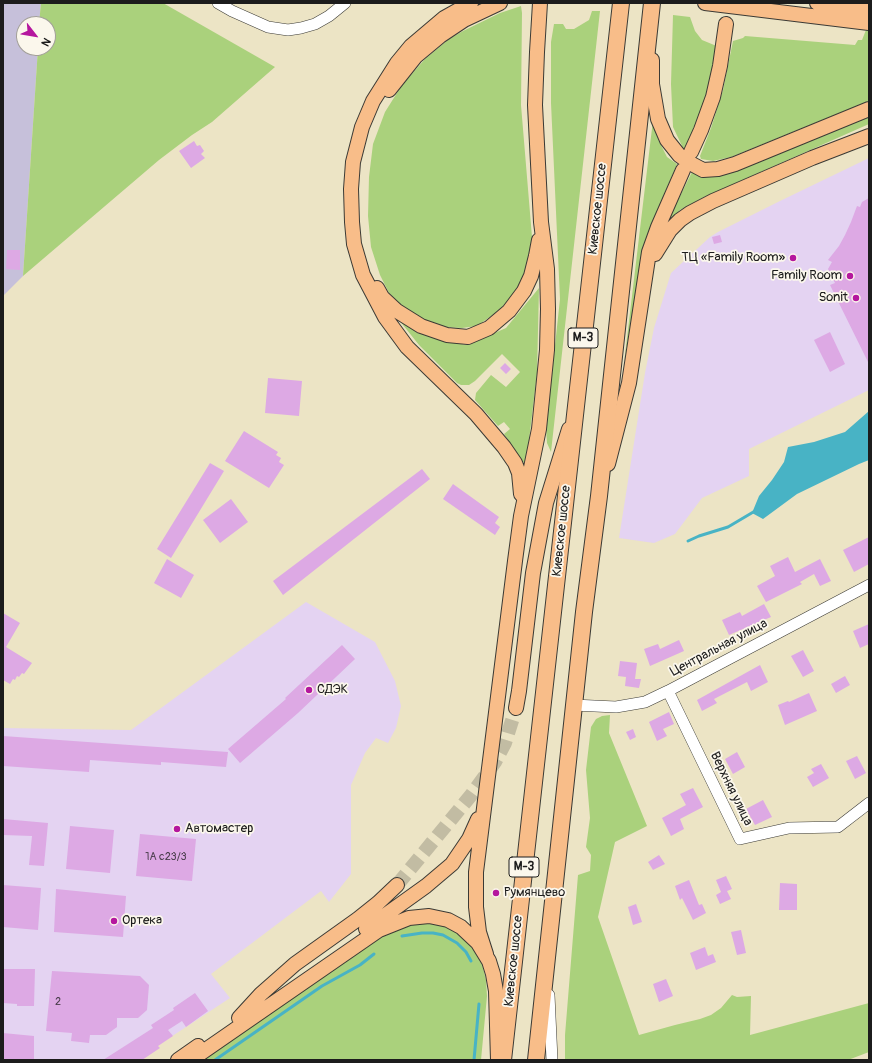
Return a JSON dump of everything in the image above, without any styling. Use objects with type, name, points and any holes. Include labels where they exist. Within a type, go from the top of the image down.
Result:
[{"type":"highway","name":"Киевское шоссе","points":[[503,1060],[621,3]]},
{"type":"highway","name":"М-3","points":[[536,1060],[584,612],[599,496],[652,8]]},
{"type":"main road","points":[[471,3],[444,18],[411,46],[397,63],[372,101],[362,127],[353,162],[350,190],[354,244],[363,275],[389,324],[416,356],[493,433],[514,463],[519,473],[521,516]]},
{"type":"main road","points":[[500,3],[464,20],[440,36],[416,56],[388,92],[371,123],[363,151],[359,184],[359,224],[361,242],[366,263],[373,281],[382,297],[397,311],[421,326],[447,335],[468,337],[489,328],[494,324],[509,311],[524,291],[531,276],[536,256],[541,222]]},
{"type":"main road","points":[[498,1060],[495,985],[492,968],[486,954],[480,932],[476,907],[476,872],[521,516],[539,429],[547,350],[547,276],[541,222],[535,105],[540,3]]},
{"type":"main road","points":[[705,3],[866,24]]},
{"type":"main road","points":[[817,3],[869,9]]},
{"type":"main road","points":[[652,8],[652,84],[658,119],[667,140],[679,155],[702,170],[718,169],[735,164],[869,109]]},
{"type":"main road","points":[[691,152],[701,130],[713,96],[720,66],[726,24]]},
{"type":"main road","points":[[643,290],[654,255],[662,241],[680,220],[690,213],[713,201],[798,164],[869,136]]},
{"type":"main road","points":[[599,496],[629,383],[649,252],[658,227],[683,170]]},
{"type":"main road","points":[[516,708],[533,573],[546,503],[576,407]]},
{"type":"main road","points":[[178,1060],[388,914],[426,886],[452,864],[469,839],[485,799]]},
{"type":"main road","points":[[239,1018],[261,994],[295,964],[363,915],[397,885]]},
{"type":"main road","points":[[191,1060],[379,930],[397,922],[409,918],[422,917],[435,917],[448,920],[473,936],[486,954]]},
{"type":"street","points":[[218,3],[268,27],[288,30],[315,24],[329,16],[345,3]]},
{"type":"street","name":"Центральная улица","points":[[574,705],[616,707],[645,702],[869,585]]},
{"type":"street","name":"Верхняя улица","points":[[668,691],[740,839],[789,828],[838,827],[869,803]]},
{"type":"street","points":[[547,962],[552,1060]]},
{"type":"shaded area","points":[[3,3],[41,3],[40,16],[16,16],[16,56],[37,56],[23,276],[3,296]]},
{"type":"shaded area","points":[[869,158],[869,390],[749,449],[749,476],[702,498],[675,534],[654,543],[619,538],[645,373],[654,328],[671,273],[710,237],[718,232]]},
{"type":"shaded area","name":"Автомастер","points":[[306,602],[375,642],[395,681],[401,706],[396,728],[388,743],[376,738],[365,753],[351,785],[351,874],[329,902],[321,891],[211,974],[230,998],[136,1060],[3,1060],[3,728],[131,730]]},
{"type":"green space","points":[[41,3],[163,3],[275,67],[212,122],[159,160],[23,276],[37,56],[56,56],[56,16],[40,16]]},
{"type":"green space","points":[[521,6],[521,105],[533,249],[527,269],[512,298],[494,314],[477,326],[462,328],[441,327],[419,319],[407,311],[389,293],[380,275],[371,247],[368,216],[369,177],[373,144],[385,112],[402,85],[425,59],[449,39],[463,31],[500,13]]},
{"type":"green space","points":[[592,11],[600,11],[551,452],[547,443],[546,429],[560,299],[551,103],[551,42],[554,24],[563,24],[566,29],[574,29],[589,20]]},
{"type":"green space","points":[[673,15],[690,17],[695,31],[702,40],[719,47],[711,83],[687,150],[683,148],[673,127],[671,84]]},
{"type":"green space","points":[[866,30],[869,31],[869,101],[731,157],[713,161],[701,159],[700,156],[723,90],[733,41],[745,36],[855,45],[858,40],[862,40]]},
{"type":"green space","points":[[869,117],[869,124],[702,198],[680,210],[666,224],[692,172],[717,175],[728,173]]},
{"type":"green space","points":[[653,120],[658,139],[667,157],[677,164],[657,211],[641,258],[624,363]]},
{"type":"green space","points":[[539,288],[537,373],[526,466],[504,434],[510,429],[504,422],[498,426],[475,400],[476,393],[491,375],[506,387],[520,372],[502,354],[475,381],[469,385],[461,385],[457,383],[419,345],[399,320],[417,332],[443,341],[467,345],[506,328]]},
{"type":"green space","points":[[610,715],[609,733],[647,826],[615,842],[598,917],[639,1035],[711,1015],[721,1008],[732,995],[737,997],[751,996],[750,1035],[869,1003],[869,1052],[848,1060],[565,1060],[565,1035],[578,875],[590,871],[591,855],[586,847],[590,818],[586,770],[591,727],[596,719],[602,716]]},
{"type":"green space","points":[[422,923],[446,927],[457,933],[468,941],[482,964],[486,980],[487,996],[481,1060],[203,1060],[377,939],[393,931]]},
{"type":"water","points":[[869,411],[869,460],[797,494],[763,519],[752,513],[759,496],[784,462],[788,447],[814,442],[845,432]]},
{"type":"building","points":[[194,141],[197,146],[200,145],[204,151],[201,154],[205,158],[191,168],[179,151]]},
{"type":"building","name":"Family Room","points":[[869,198],[869,364],[830,285],[835,283],[828,269],[832,262],[828,260],[839,246],[845,235],[857,206],[860,207],[862,202]]},
{"type":"building","points":[[720,235],[722,242],[714,244],[712,237]]},
{"type":"building","points":[[7,250],[20,250],[20,270],[6,269]]},
{"type":"building","points":[[830,332],[845,364],[830,372],[814,340]]},
{"type":"building","points":[[505,363],[511,369],[506,374],[500,368]]},
{"type":"building","points":[[268,378],[302,381],[299,416],[265,413]]},
{"type":"building","points":[[244,431],[278,452],[276,455],[281,458],[279,462],[284,465],[269,488],[225,461]]},
{"type":"building","points":[[210,463],[224,471],[171,558],[157,549]]},
{"type":"building","points":[[422,469],[430,479],[283,595],[273,581]]},
{"type":"building","points":[[453,484],[499,517],[495,523],[500,527],[495,535],[443,499]]},
{"type":"building","points":[[231,499],[248,522],[220,543],[203,520]]},
{"type":"building","points":[[869,537],[869,564],[854,572],[843,550]]},
{"type":"building","points":[[788,557],[795,572],[820,559],[831,581],[820,586],[814,574],[800,582],[802,584],[766,602],[757,586],[775,576],[770,566]]},
{"type":"building","points":[[167,559],[194,575],[181,598],[154,583]]},
{"type":"building","points":[[764,604],[771,617],[729,635],[722,620],[740,612],[742,616]]},
{"type":"building","points":[[3,613],[20,623],[6,647],[32,663],[24,674],[22,673],[19,677],[17,676],[10,684],[3,680]]},
{"type":"building","points":[[869,624],[869,644],[860,648],[853,631]]},
{"type":"building","points":[[679,640],[684,651],[650,666],[644,649],[658,644],[660,649]]},
{"type":"building","points":[[342,645],[355,659],[298,713],[240,763],[228,749],[286,699],[285,698]]},
{"type":"building","points":[[803,650],[814,671],[803,677],[791,656]]},
{"type":"building","points":[[620,661],[637,663],[635,679],[641,679],[639,688],[625,686],[626,677],[618,676]]},
{"type":"building","points":[[760,665],[768,682],[751,691],[747,682],[714,699],[717,703],[702,711],[697,700]]},
{"type":"building","points":[[845,676],[850,685],[836,693],[831,684]]},
{"type":"building","points":[[809,693],[817,711],[785,725],[778,705]]},
{"type":"building","points":[[669,712],[674,724],[663,729],[667,736],[657,741],[649,722]]},
{"type":"building","points":[[633,729],[636,737],[630,740],[626,732]]},
{"type":"building","points":[[3,736],[228,752],[226,767],[161,762],[161,765],[90,760],[89,772],[3,766]]},
{"type":"building","points":[[737,752],[745,767],[733,774],[725,759]]},
{"type":"building","points":[[857,756],[866,773],[855,779],[846,761]]},
{"type":"building","points":[[821,764],[829,778],[813,787],[807,777],[814,773],[811,769]]},
{"type":"building","points":[[693,788],[703,807],[680,819],[684,829],[671,836],[662,818],[686,805],[680,794]]},
{"type":"building","points":[[763,800],[772,817],[755,825],[746,809]]},
{"type":"building","points":[[3,819],[48,823],[44,866],[29,865],[32,836],[3,835]]},
{"type":"building","points":[[70,826],[114,830],[110,873],[66,869]]},
{"type":"building","points":[[140,834],[196,839],[192,881],[136,876]]},
{"type":"building","points":[[659,855],[665,864],[653,870],[648,862]]},
{"type":"building","points":[[726,876],[732,889],[727,891],[731,899],[720,904],[716,895],[721,892],[716,880]]},
{"type":"building","points":[[689,880],[699,905],[702,904],[706,913],[693,920],[682,898],[680,900],[675,886]]},
{"type":"building","points":[[780,883],[797,884],[797,910],[779,910]]},
{"type":"building","points":[[3,885],[41,888],[38,930],[3,927]]},
{"type":"building","points":[[56,889],[126,896],[123,937],[54,932]]},
{"type":"building","points":[[636,904],[642,922],[633,925],[628,907]]},
{"type":"building","points":[[741,930],[746,953],[737,955],[731,932]]},
{"type":"building","points":[[705,947],[708,956],[713,954],[716,962],[696,970],[690,953]]},
{"type":"building","points":[[3,969],[35,969],[34,1006],[17,1006],[17,1004],[3,1003]]},
{"type":"building","points":[[52,971],[140,976],[149,985],[147,1010],[138,1018],[117,1018],[117,1027],[106,1035],[90,1035],[89,1043],[71,1041],[72,1033],[46,1031]]},
{"type":"building","points":[[666,979],[673,996],[659,1002],[653,984]]},
{"type":"building","points":[[195,993],[208,1011],[186,1027],[182,1021],[168,1030],[173,1036],[158,1046],[160,1048],[142,1060],[103,1060],[153,1028],[151,1025],[174,1010],[173,1008]]},
{"type":"building","points":[[3,1033],[34,1036],[34,1060],[3,1060]]},
{"type":"waterway","points":[[688,541],[728,527],[755,511]]},
{"type":"waterway","points":[[402,936],[422,933],[443,935],[457,943],[466,952],[471,961]]},
{"type":"waterway","points":[[215,1060],[322,986],[360,965],[374,954]]},
{"type":"waterway","points":[[474,1060],[479,1004]]},
{"type":"tunnel","points":[[397,885],[472,794],[495,762],[505,743],[516,708]]},
{"type":"place","name":"ТЦ «Family Room»","points":[[793,258]]},
{"type":"place","name":"Family Room","points":[[850,276]]},
{"type":"place","name":"Sonit","points":[[856,298]]},
{"type":"place","name":"СДЭК","points":[[309,690]]},
{"type":"place","name":"Автомастер","points":[[177,829]]},
{"type":"place","name":"Румянцево","points":[[496,893]]},
{"type":"place","name":"Ортека","points":[[114,921]]}]
